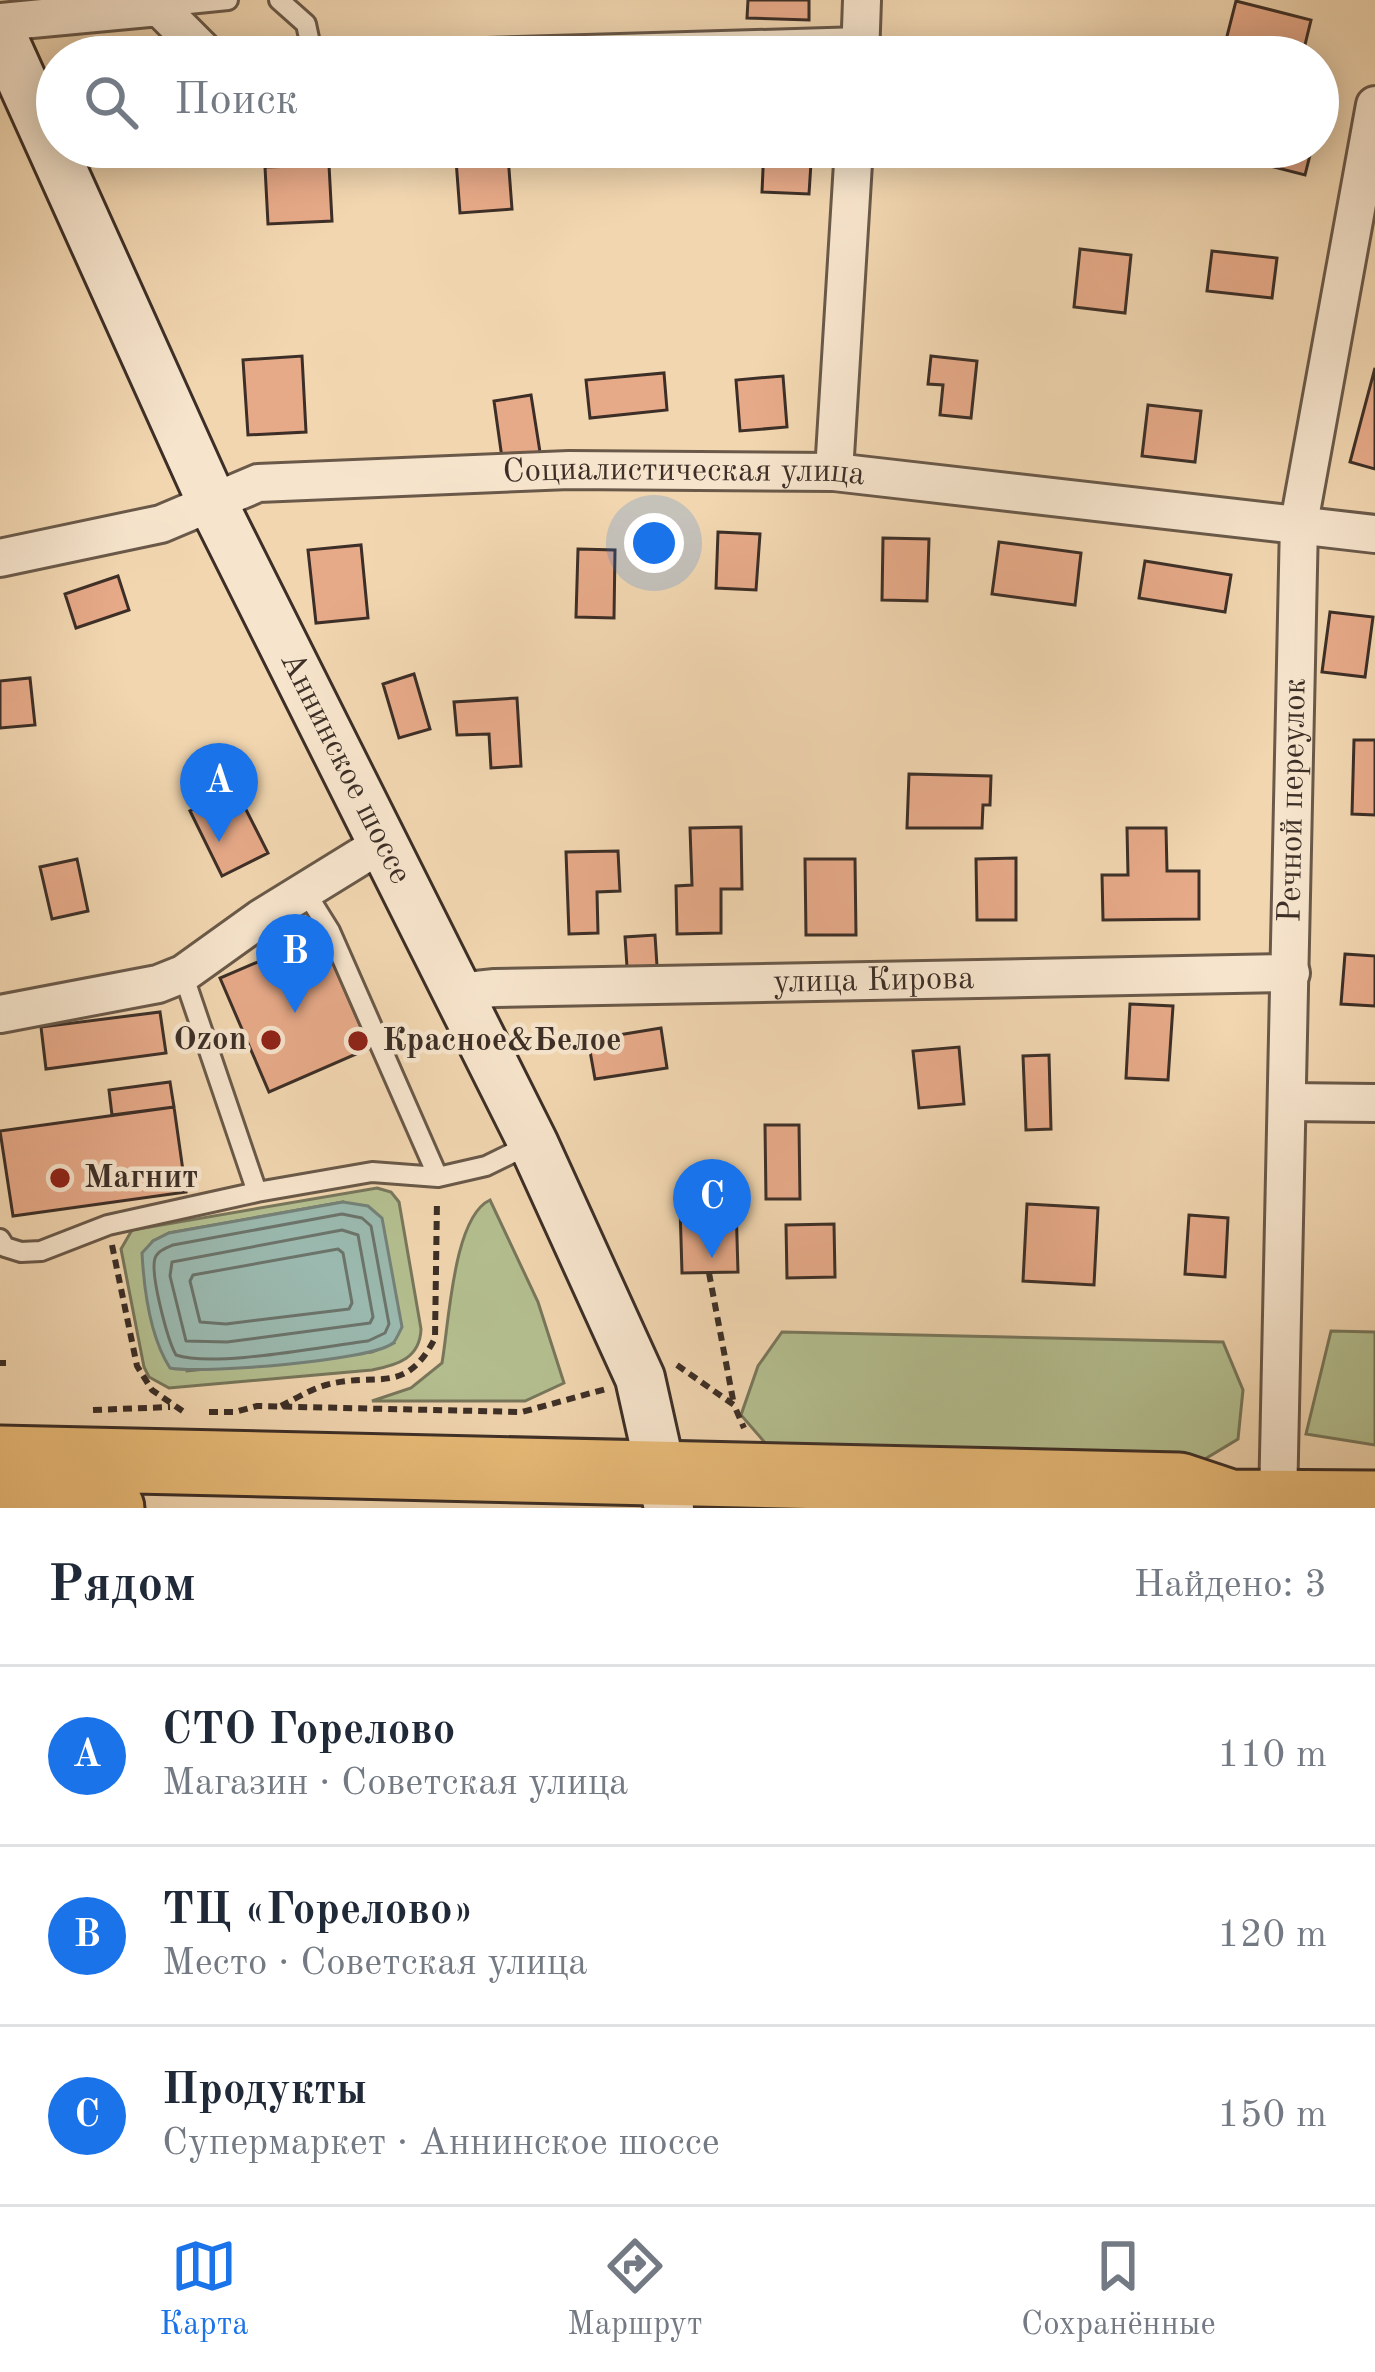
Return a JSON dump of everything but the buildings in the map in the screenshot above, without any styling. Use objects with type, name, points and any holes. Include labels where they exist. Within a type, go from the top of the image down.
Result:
[{"type":"highway","points":[[0,1458],[665,1491],[1179,1485],[1241,1504],[1375,1503]]},
{"type":"highway","points":[[0,1507],[112,1508]]},
{"type":"street","points":[[861,36],[862,0]]},
{"type":"street","points":[[0,22],[159,7],[188,36]]},
{"type":"street","name":"Аннинское шоссе","points":[[0,32],[36,112]]},
{"type":"street","name":"Речной переулок","points":[[1241,1504],[1288,1102],[1299,523],[1375,105]]},
{"type":"street","name":"Аннинское шоссе","points":[[61,168],[211,500],[533,1143],[640,1378],[665,1491]]},
{"type":"street","points":[[834,472],[853,168]]},
{"type":"street","name":"Социалистическая улица","points":[[0,557],[160,524],[258,483],[569,470],[834,472],[1375,534]]},
{"type":"street","points":[[0,1014],[158,984],[183,974],[381,844]]},
{"type":"street","name":"улица Кирова","points":[[457,992],[518,987],[1291,973]]},
{"type":"street","points":[[1288,1102],[1375,1103]]},
{"type":"lane","points":[[159,7],[228,0]]},
{"type":"lane","points":[[278,0],[305,24],[308,36]]},
{"type":"lane","points":[[305,891],[330,931],[438,1177]]},
{"type":"lane","points":[[183,974],[256,1192]]},
{"type":"lane","points":[[0,1240],[21,1252],[41,1251],[108,1226],[256,1192],[372,1172],[438,1177],[486,1166],[533,1143]]},
{"type":"path","points":[[278,1407],[327,1384],[380,1382],[410,1373],[425,1357],[435,1338],[438,1177]]},
{"type":"path","points":[[108,1226],[137,1366],[152,1390],[183,1412],[278,1407],[522,1412],[609,1388]]},
{"type":"path","points":[[709,1273],[734,1405],[748,1435]]},
{"type":"path","points":[[663,1369],[675,1364],[734,1405]]},
{"type":"green space","points":[[377,1188],[391,1192],[399,1202],[421,1329],[417,1347],[399,1362],[372,1370],[169,1388],[149,1377],[144,1367],[121,1249],[132,1230]],"holes":[[[343,1202],[394,1343],[372,1352],[187,1371],[153,1241],[169,1233]]]},
{"type":"green space","points":[[490,1200],[538,1302],[564,1383],[525,1401],[372,1401],[411,1388],[442,1363],[460,1249],[478,1210]]},
{"type":"green space","points":[[1331,1331],[1375,1332],[1375,1445],[1306,1434]]},
{"type":"green space","points":[[782,1332],[1223,1342],[1243,1390],[1238,1439],[1195,1465],[774,1453],[741,1415],[758,1366]]},
{"type":"water","points":[[343,1202],[368,1206],[382,1218],[402,1327],[393,1343],[354,1355],[285,1364],[170,1368],[153,1328],[144,1282],[142,1253],[153,1241],[169,1233]]},
{"type":"place","name":"СТО Горелово","points":[[219,842]]},
{"type":"place","name":"ТЦ «Горелово»","points":[[295,1013]]},
{"type":"place","name":"Ozon","points":[[271,1040]]},
{"type":"place","name":"Красное&Белое","points":[[358,1041]]},
{"type":"place","name":"Магнит","points":[[60,1178]]},
{"type":"place","name":"Продукты","points":[[712,1258]]}]
